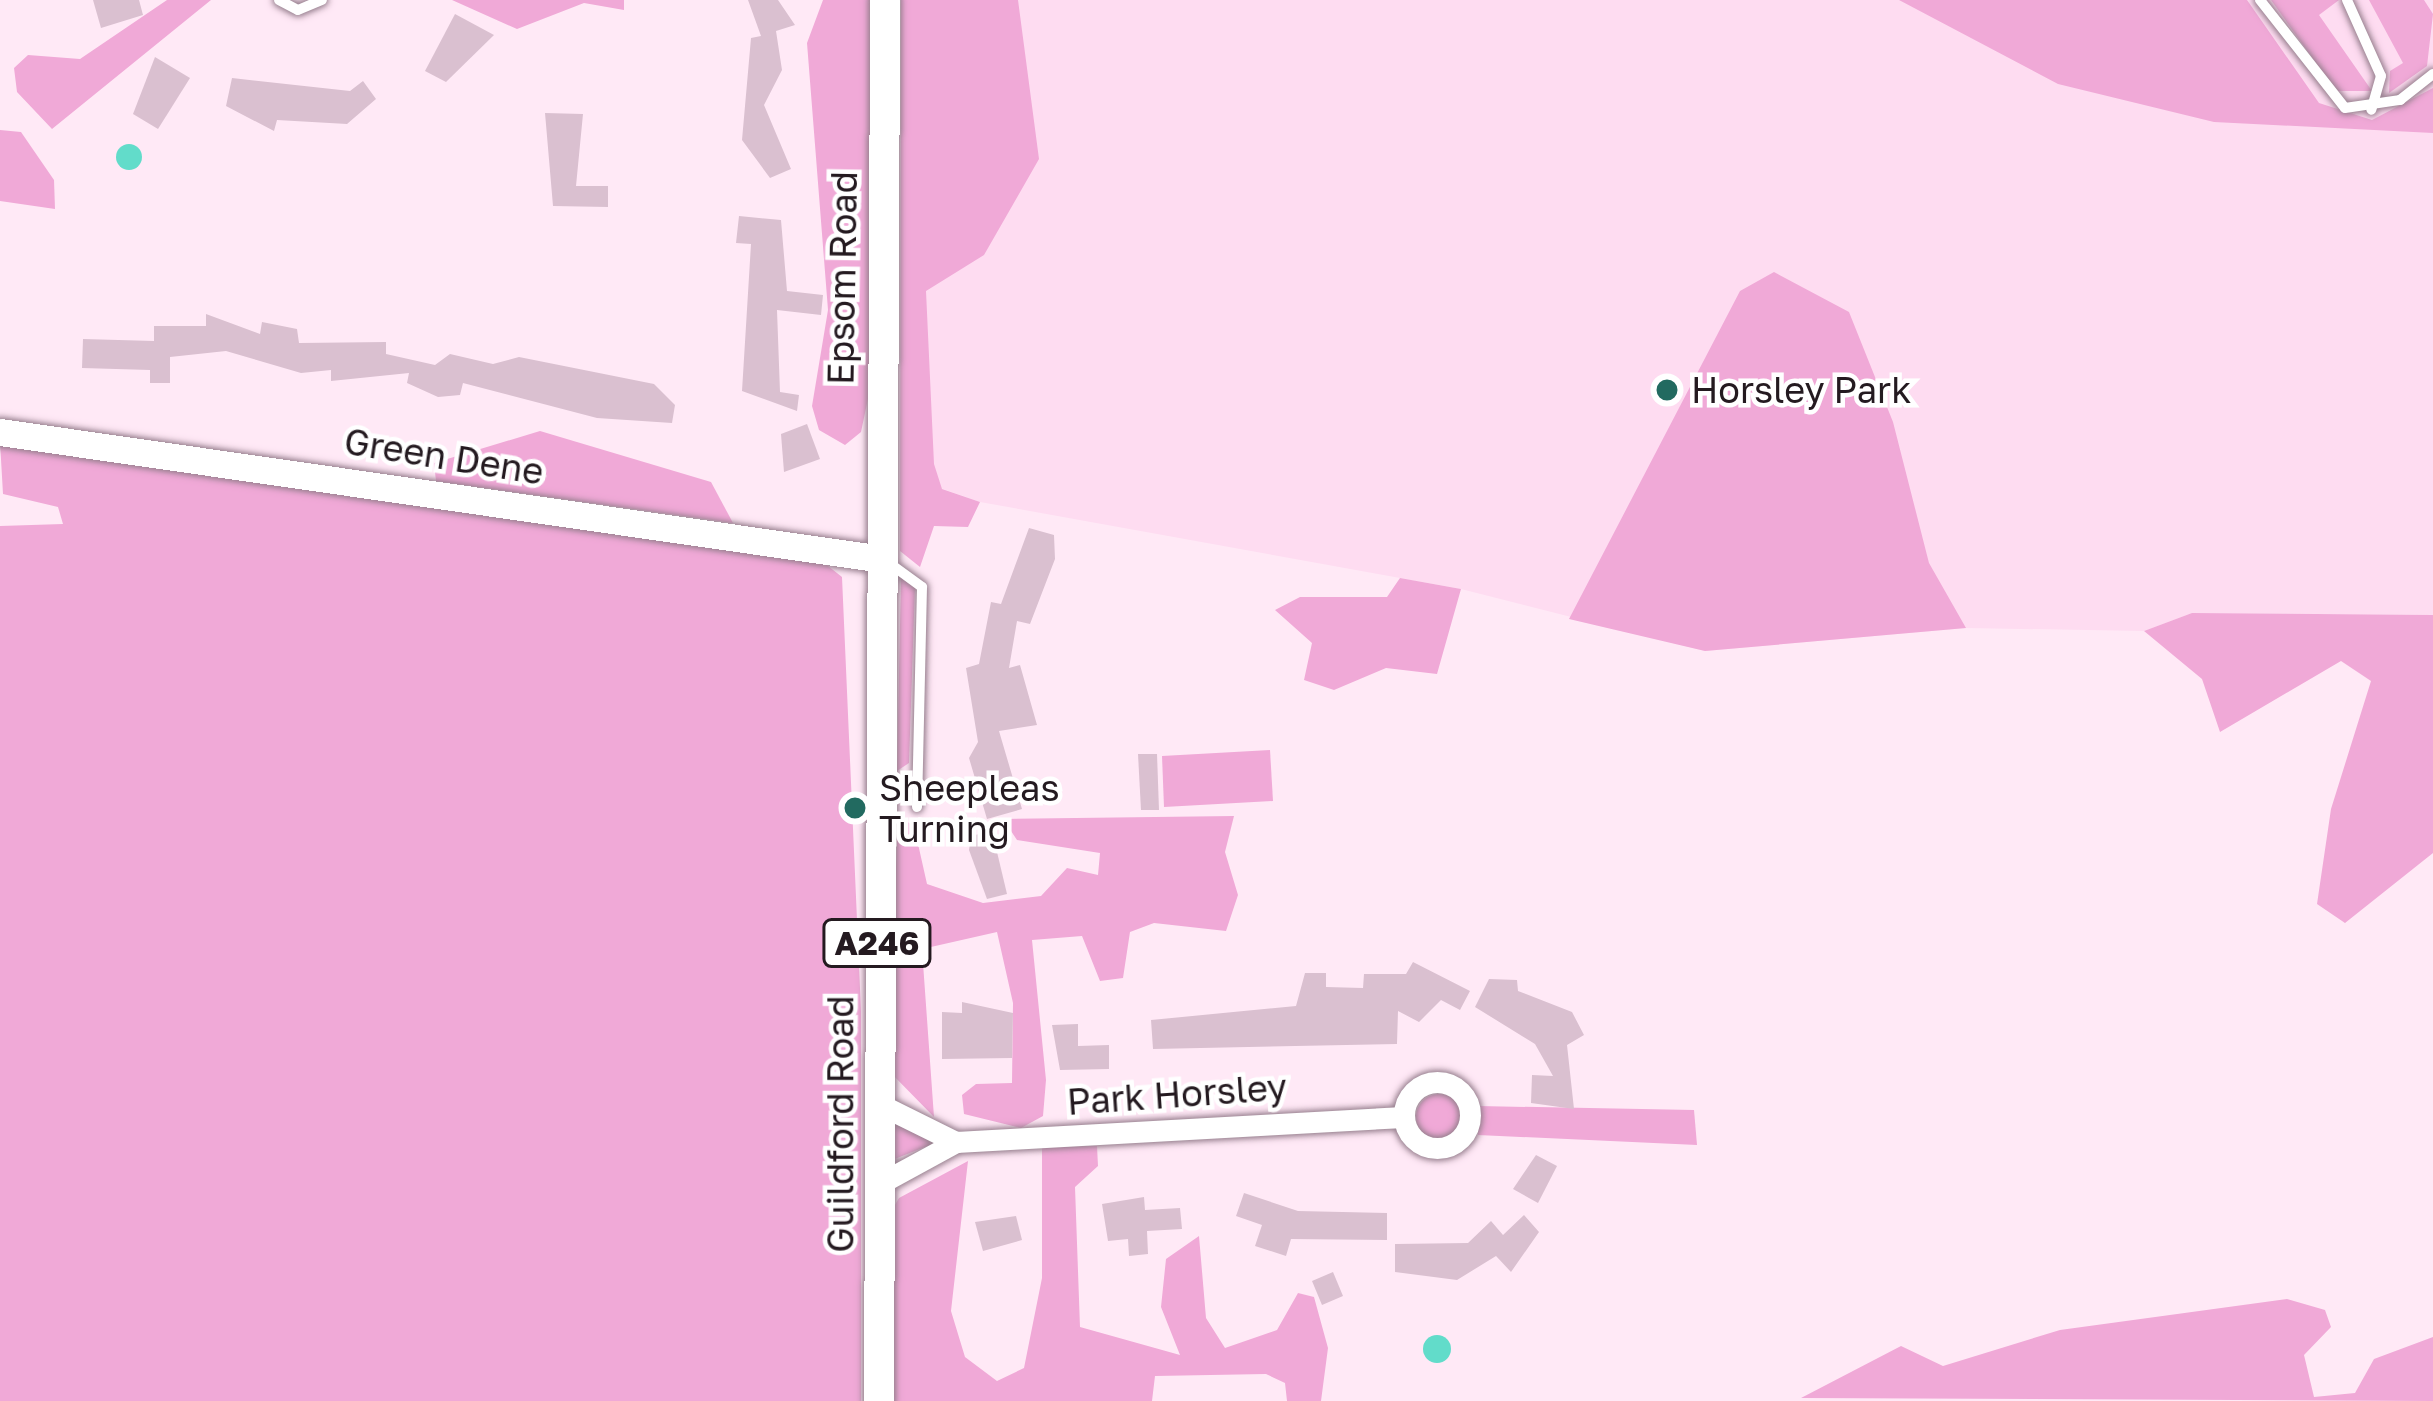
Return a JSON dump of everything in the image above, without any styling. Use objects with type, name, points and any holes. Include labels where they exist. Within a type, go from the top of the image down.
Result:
[{"type":"main road","name":"Epsom Road","points":[[875,558],[885,0]]},
{"type":"main road","name":"Guildford Road","points":[[875,558],[879,1401]]},
{"type":"street","name":"Green Dene","points":[[0,432],[875,558]]},
{"type":"street","name":"Park Horsley","points":[[879,1104],[956,1142]]},
{"type":"street","name":"Park Horsley","points":[[879,1184],[956,1142],[1403,1117]]},
{"type":"lane","points":[[279,0],[298,10],[322,0]]},
{"type":"lane","points":[[2260,0],[2325,94],[2372,110],[2433,74]]},
{"type":"lane","points":[[2347,0],[2381,76],[2372,110]]},
{"type":"lane","points":[[875,558],[922,586],[917,807]]},
{"type":"shaded area","points":[[167,0],[211,0],[52,129],[17,92],[14,68],[28,55],[80,59]]},
{"type":"shaded area","points":[[452,0],[624,0],[624,10],[584,3],[517,29]]},
{"type":"shaded area","points":[[823,0],[876,0],[869,394],[861,432],[845,445],[819,430],[812,406],[828,310],[807,43]]},
{"type":"shaded area","name":"Horsley Park","points":[[901,0],[2433,0],[2433,615],[2192,613],[2144,631],[1966,628],[1705,651],[1461,589],[980,502],[900,474]]},
{"type":"shaded area","points":[[901,0],[1018,0],[1039,159],[984,255],[926,291],[934,464],[942,489],[980,502],[968,527],[934,526],[920,567],[900,551]]},
{"type":"shaded area","points":[[1899,0],[2247,0],[2319,103],[2372,120],[2433,88],[2433,133],[2214,122],[2058,84]]},
{"type":"shaded area","points":[[2271,0],[2339,0],[2319,15],[2372,91],[2336,91]]},
{"type":"shaded area","points":[[2369,0],[2424,0],[2433,14],[2427,66],[2389,93],[2390,71],[2403,63]]},
{"type":"shaded area","points":[[0,130],[21,132],[54,180],[55,209],[0,201]]},
{"type":"shaded area","points":[[129,144],[142,157],[129,170],[116,157]]},
{"type":"shaded area","points":[[1774,272],[1849,312],[1893,422],[1929,563],[1966,628],[1705,651],[1569,619],[1740,291]]},
{"type":"shaded area","points":[[540,431],[711,482],[733,523],[436,481],[434,463]]},
{"type":"shaded area","points":[[0,442],[823,562],[842,577],[861,1011],[861,1401],[0,1401],[0,526],[63,524],[58,507],[3,494]]},
{"type":"shaded area","points":[[901,577],[915,587],[909,763],[897,771]]},
{"type":"shaded area","points":[[1400,578],[1461,589],[1437,674],[1386,668],[1334,690],[1304,680],[1312,643],[1275,610],[1300,597],[1387,597]]},
{"type":"shaded area","points":[[2192,613],[2433,615],[2433,853],[2345,923],[2317,904],[2331,809],[2371,681],[2341,661],[2220,732],[2202,679],[2144,631]]},
{"type":"shaded area","points":[[1270,750],[1273,801],[1164,807],[1162,756]]},
{"type":"shaded area","points":[[898,816],[914,826],[927,884],[983,903],[1041,896],[1067,868],[1098,875],[1100,853],[1017,840],[1003,819],[1234,816],[1225,852],[1238,895],[1226,931],[1154,923],[1130,932],[1123,978],[1100,981],[1082,936],[1032,940],[1046,1080],[1043,1116],[1021,1128],[964,1114],[962,1095],[976,1084],[1012,1083],[1013,1003],[997,932],[922,949],[934,1117],[888,1070]]},
{"type":"shaded area","points":[[1439,1094],[1455,1101],[1462,1117],[1455,1133],[1439,1140],[1423,1133],[1416,1117],[1423,1101]]},
{"type":"shaded area","points":[[1478,1106],[1694,1110],[1697,1145],[1478,1135]]},
{"type":"shaded area","points":[[888,1120],[926,1131],[930,1145],[887,1162]]},
{"type":"shaded area","points":[[1097,1146],[1098,1166],[1075,1187],[1080,1327],[1180,1355],[1161,1307],[1166,1259],[1199,1236],[1206,1318],[1225,1348],[1277,1330],[1298,1293],[1314,1297],[1328,1348],[1321,1401],[1287,1401],[1285,1383],[1266,1374],[1155,1376],[1152,1401],[887,1401],[889,1215],[899,1198],[968,1161],[951,1311],[965,1357],[997,1381],[1024,1368],[1042,1278],[1042,1147]]},
{"type":"shaded area","points":[[2287,1299],[2325,1310],[2331,1327],[2304,1355],[2314,1397],[2355,1393],[2374,1359],[2433,1337],[2433,1401],[1801,1398],[1901,1346],[1943,1366],[2060,1330]]},
{"type":"shaded area","points":[[1437,1335],[1447,1339],[1451,1349],[1447,1359],[1437,1363],[1427,1359],[1423,1349],[1427,1339]]},
{"type":"building","points":[[93,0],[139,0],[143,15],[101,28]]},
{"type":"building","points":[[748,0],[778,0],[795,25],[776,31],[782,70],[764,105],[791,169],[770,178],[742,140],[751,38],[761,36]]},
{"type":"building","points":[[455,14],[494,35],[446,82],[425,71]]},
{"type":"building","points":[[155,57],[190,78],[158,129],[133,114]]},
{"type":"building","points":[[232,78],[350,91],[363,81],[376,99],[347,124],[277,120],[274,131],[226,106]]},
{"type":"building","points":[[545,113],[583,114],[576,186],[608,186],[608,207],[553,206]]},
{"type":"building","points":[[739,216],[781,220],[787,291],[823,295],[821,315],[777,310],[780,392],[799,395],[797,411],[742,391],[751,244],[736,243]]},
{"type":"building","points":[[206,314],[260,334],[262,322],[297,329],[299,343],[386,342],[386,354],[435,365],[450,354],[493,364],[519,357],[654,384],[675,405],[672,423],[597,418],[463,383],[460,395],[438,397],[407,383],[409,373],[331,381],[331,370],[301,373],[226,351],[170,357],[170,383],[150,383],[150,370],[82,368],[83,339],[154,341],[154,326],[206,326]]},
{"type":"building","points":[[807,424],[820,459],[784,472],[781,434]]},
{"type":"building","points":[[1029,528],[1054,535],[1055,559],[1030,624],[1017,621],[1009,668],[1020,665],[1037,725],[999,731],[1022,809],[987,819],[969,758],[978,742],[966,668],[979,664],[991,602],[1001,604]]},
{"type":"building","points":[[1138,754],[1157,754],[1159,810],[1141,810]]},
{"type":"building","points":[[992,831],[1007,894],[987,899],[969,850],[971,836]]},
{"type":"building","points":[[1413,962],[1470,991],[1460,1010],[1441,1000],[1419,1022],[1398,1011],[1397,1044],[1153,1049],[1151,1020],[1296,1006],[1305,973],[1326,973],[1326,987],[1363,988],[1364,974],[1406,974]]},
{"type":"building","points":[[1489,979],[1517,980],[1518,991],[1572,1012],[1584,1035],[1567,1045],[1574,1109],[1531,1103],[1532,1075],[1553,1076],[1535,1044],[1475,1007]]},
{"type":"building","points":[[962,1002],[1013,1013],[1012,1058],[942,1059],[942,1012],[962,1013]]},
{"type":"building","points":[[1078,1024],[1078,1046],[1109,1045],[1109,1069],[1060,1070],[1052,1025]]},
{"type":"building","points":[[1536,1155],[1557,1166],[1538,1203],[1513,1189]]},
{"type":"building","points":[[1244,1193],[1298,1211],[1387,1213],[1387,1240],[1291,1239],[1286,1256],[1255,1246],[1262,1225],[1236,1216]]},
{"type":"building","points":[[1144,1197],[1145,1210],[1180,1208],[1182,1229],[1147,1231],[1148,1254],[1129,1256],[1128,1239],[1108,1241],[1102,1204]]},
{"type":"building","points":[[1524,1215],[1539,1232],[1511,1272],[1496,1256],[1457,1280],[1395,1272],[1395,1244],[1468,1243],[1491,1221],[1503,1235]]},
{"type":"building","points":[[1016,1216],[1022,1240],[983,1251],[975,1222]]},
{"type":"building","points":[[1333,1272],[1343,1296],[1322,1305],[1312,1281]]},
{"type":"place","name":"Horsley Park","points":[[1667,390]]},
{"type":"place","name":"Sheepleas Turning","points":[[855,808]]}]
